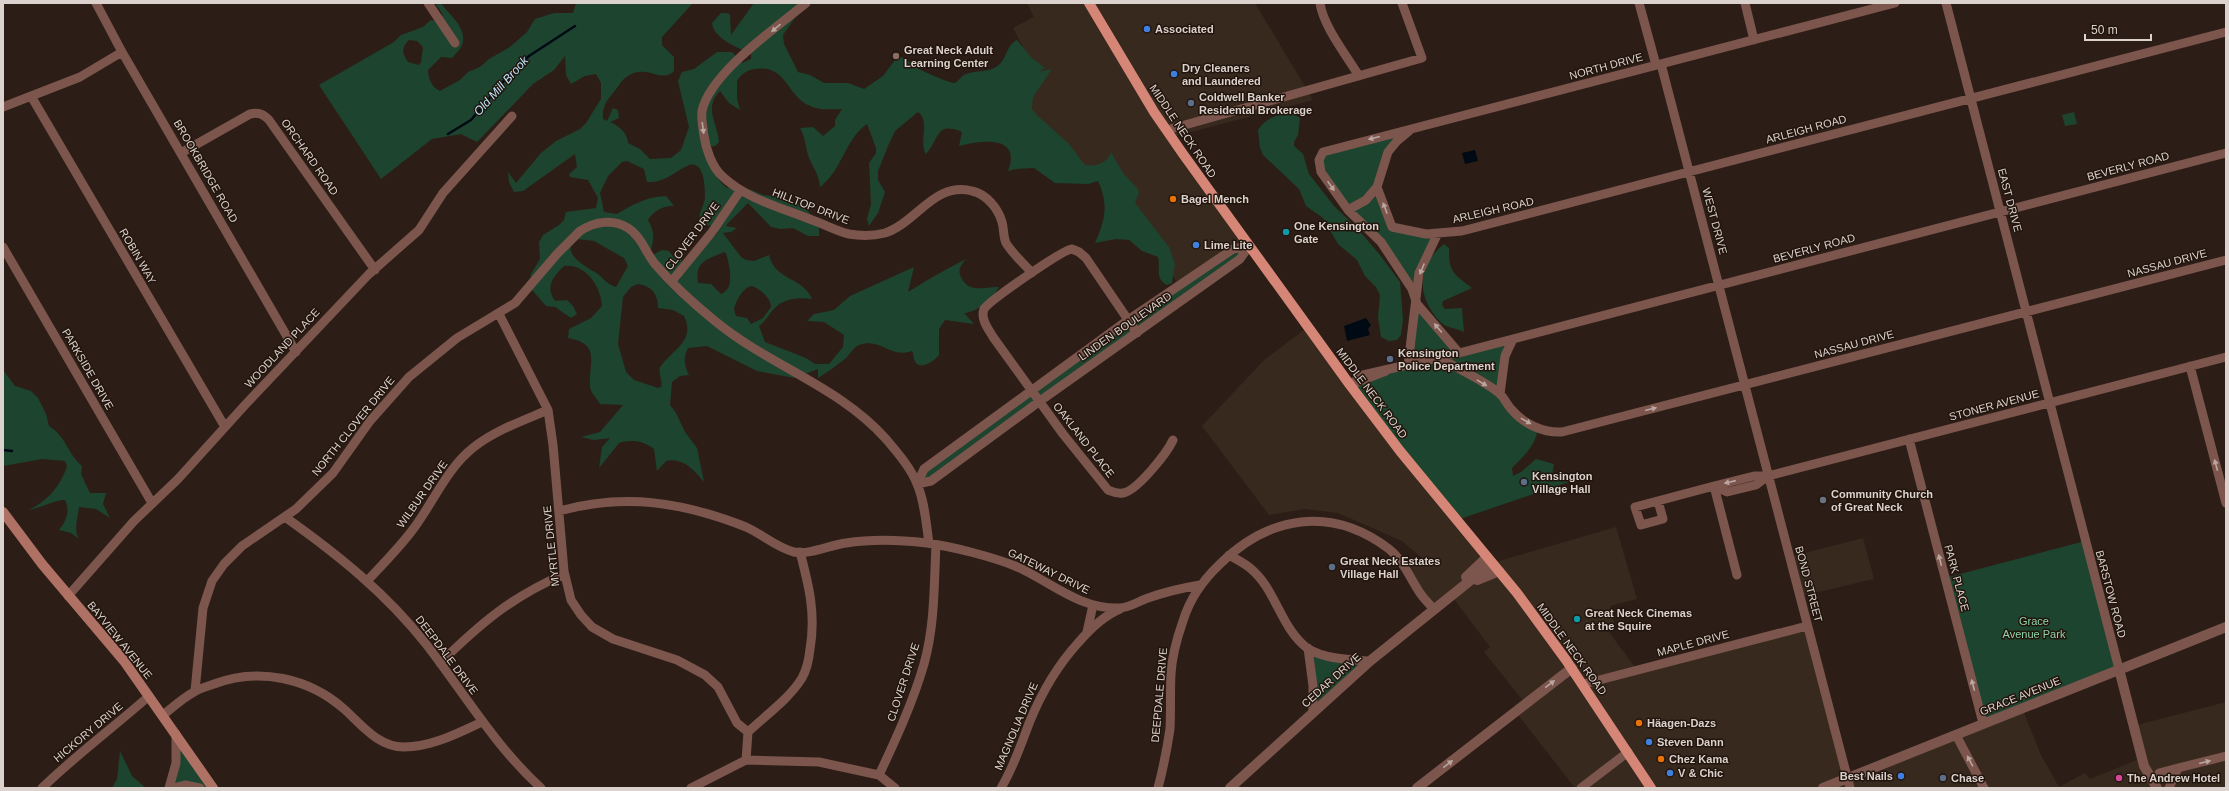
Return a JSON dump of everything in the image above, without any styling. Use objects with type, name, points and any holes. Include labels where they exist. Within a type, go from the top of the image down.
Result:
[{"type":"main road","name":"MIDDLE NECK ROAD","points":[[1089,3],[1102,28],[1167,130],[1249,246],[1400,451],[1499,571],[1584,684],[1651,788]]},
{"type":"main road","name":"BAYVIEW AVENUE","points":[[3,512],[68,596],[106,639],[163,715],[213,788]]},
{"type":"street","name":"BROOKBRIDGE ROAD","points":[[96,3],[122,52],[296,352]]},
{"type":"street","points":[[428,3],[455,43]]},
{"type":"street","points":[[740,190],[721,175],[710,158],[705,144],[702,112],[707,99],[730,68],[806,3]]},
{"type":"street","points":[[1320,3],[1321,12],[1359,76]]},
{"type":"street","points":[[1167,130],[1422,58],[1402,3]]},
{"type":"street","name":"WEST DRIVE","points":[[1639,3],[1690,172],[1744,385]]},
{"type":"street","points":[[1745,3],[1754,40]]},
{"type":"street","name":"NORTH DRIVE","points":[[1348,210],[1320,168],[1319,160],[1324,152],[1754,40],[1859,8],[1895,3]]},
{"type":"street","name":"EAST DRIVE","points":[[1946,3],[2050,403]]},
{"type":"street","name":"ARLEIGH ROAD","points":[[1392,227],[1426,234],[1462,231],[2226,32]]},
{"type":"street","points":[[3,107],[80,77],[122,52]]},
{"type":"street","name":"ROBIN WAY","points":[[31,96],[225,427]]},
{"type":"street","name":"ORCHARD ROAD","points":[[181,153],[250,114],[256,112],[263,115],[269,120],[375,270]]},
{"type":"street","name":"WOODLAND PLACE","points":[[68,596],[152,504],[178,479],[296,352],[375,270],[419,230],[444,193],[512,116]]},
{"type":"street","points":[[1411,129],[1396,141],[1388,152],[1376,187],[1366,200],[1348,210],[1381,242],[1412,289],[1417,304],[1459,353]]},
{"type":"street","name":"BEVERLY ROAD","points":[[1350,385],[1363,375],[1440,358],[2226,153]]},
{"type":"street","points":[[1376,187],[1392,227],[1381,242]]},
{"type":"street","name":"HILLTOP DRIVE","points":[[740,190],[848,234],[868,236],[885,233],[898,228],[941,194],[952,190],[970,190],[985,197],[993,205],[1002,222],[1006,243],[1032,273]]},
{"type":"street","name":"CLOVER DRIVE","points":[[740,190],[712,232],[672,280],[690,300],[736,337],[761,354],[816,384],[856,411],[886,440],[918,484],[933,544],[934,605],[924,663],[902,726],[879,775]]},
{"type":"street","name":"NORTH CLOVER DRIVE","points":[[195,691],[203,608],[212,581],[234,552],[304,502],[333,473],[370,421],[409,377],[457,338],[515,303],[557,254],[580,231],[595,223],[614,222],[629,228],[640,240],[656,264],[672,280]]},
{"type":"street","points":[[1408,365],[1417,304],[1419,273],[1438,233]]},
{"type":"street","name":"LINDEN BOULEVARD","points":[[918,484],[924,469],[1128,320],[1233,249],[1249,246]]},
{"type":"street","name":"LINDEN BOULEVARD","points":[[918,484],[931,481],[1040,401],[1231,266],[1240,259],[1249,246]]},
{"type":"street","name":"PARKSIDE DRIVE","points":[[3,247],[152,504]]},
{"type":"street","name":"OAKLAND PLACE","points":[[1137,333],[1091,265],[1079,252],[1069,249],[1032,273],[987,307],[983,316],[993,337],[1031,390],[1108,490],[1115,493],[1129,491],[1159,462],[1173,440]]},
{"type":"street","points":[[1224,255],[1231,266]]},
{"type":"street","name":"NASSAU DRIVE","points":[[1440,358],[1500,394],[1520,418],[1538,428],[1556,432],[1744,385],[2226,260]]},
{"type":"street","name":"MYRTLE DRIVE","points":[[499,314],[548,410],[554,445],[564,574],[571,600],[581,615],[592,627],[614,639],[677,660],[705,675],[718,687],[737,723],[748,732]]},
{"type":"street","points":[[1500,394],[1505,356],[1513,339]]},
{"type":"street","name":"STONER AVENUE","points":[[1658,501],[1754,476],[1768,476],[2226,357]]},
{"type":"street","points":[[2190,366],[2226,503]]},
{"type":"street","name":"BOND STREET","points":[[1744,385],[1849,783]]},
{"type":"street","name":"BARSTOW ROAD","points":[[2050,403],[2144,766],[2157,788]]},
{"type":"street","name":"WILBUR DRIVE","points":[[367,581],[414,528],[442,484],[473,448],[500,430],[548,410]]},
{"type":"street","name":"PARK PLACE","points":[[1909,439],[1983,723]]},
{"type":"street","points":[[954,447],[962,458]]},
{"type":"street","points":[[1714,486],[1737,575]]},
{"type":"street","name":"GATEWAY DRIVE","points":[[559,511],[592,503],[611,501],[651,502],[679,506],[713,514],[748,528],[785,548],[800,552],[847,542],[894,541],[933,544],[1016,566],[1064,594],[1093,605],[1122,608],[1162,593],[1200,585]]},
{"type":"street","name":"DEEPDALE DRIVE","points":[[285,517],[326,546],[367,581],[407,622],[440,663],[482,722],[515,762],[541,788]]},
{"type":"street","points":[[1200,585],[1229,555],[1245,542],[1269,529],[1302,521],[1334,523],[1362,533],[1392,552],[1421,595],[1434,609]]},
{"type":"street","points":[[746,760],[748,732],[790,694],[802,678],[808,664],[813,631],[812,597],[800,552]]},
{"type":"street","points":[[1229,555],[1250,568],[1257,575],[1271,594],[1289,628],[1308,648],[1320,653],[1347,659],[1370,661]]},
{"type":"street","name":"CEDAR DRIVE","points":[[1237,786],[1313,712],[1370,661],[1452,594],[1470,572],[1489,560]]},
{"type":"street","points":[[1452,594],[1477,580],[1499,571]]},
{"type":"street","points":[[440,663],[480,624],[497,611],[528,592],[564,574]]},
{"type":"street","name":"DEEPDALE DRIVE","points":[[1158,788],[1170,728],[1174,655],[1189,602],[1200,585]]},
{"type":"street","points":[[1087,632],[1093,605]]},
{"type":"street","name":"MAGNOLIA DRIVE","points":[[1001,788],[1016,762],[1031,720],[1046,686],[1059,666],[1087,632],[1106,616],[1122,608]]},
{"type":"street","name":"MAPLE DRIVE","points":[[1584,684],[1808,626]]},
{"type":"street","name":"GRACE AVENUE","points":[[1822,788],[1849,783],[1983,723],[2226,627]]},
{"type":"street","points":[[1308,648],[1313,686],[1313,712]]},
{"type":"street","points":[[1417,788],[1572,668]]},
{"type":"street","points":[[163,715],[195,691],[235,678],[268,676],[292,680],[318,690],[334,700],[362,728],[379,739],[404,747],[431,743],[449,737],[482,722]]},
{"type":"street","name":"HICKORY DRIVE","points":[[42,788],[72,760],[149,696]]},
{"type":"street","points":[[168,788],[176,763],[176,734]]},
{"type":"street","points":[[1956,735],[1984,788]]},
{"type":"street","points":[[1581,788],[1628,752]]},
{"type":"street","points":[[2159,773],[2226,756]]},
{"type":"street","points":[[691,788],[746,760],[819,762],[879,775],[895,788]]},
{"type":"street","points":[[2169,788],[2178,768]]},
{"type":"street","points":[[173,788],[185,785],[200,788]]},
{"type":"shaded area","points":[[1027,3],[1255,3],[1313,100],[1172,137],[1249,246],[1179,286],[1118,182],[1088,178],[1006,83],[1032,64],[1013,28],[1034,17]]},
{"type":"shaded area","points":[[1475,150],[1478,161],[1465,164],[1462,153]]},
{"type":"shaded area","points":[[1366,318],[1371,325],[1368,329],[1370,335],[1347,341],[1344,326]]},
{"type":"shaded area","points":[[1308,327],[1492,563],[1616,527],[1637,599],[1610,606],[1615,627],[1606,628],[1637,670],[1807,625],[1848,778],[2022,708],[2041,755],[2059,787],[2085,773],[2090,779],[2142,758],[2133,726],[2226,702],[2226,788],[1590,788],[1587,784],[1581,788],[1575,788],[1515,711],[1525,703],[1484,652],[1490,647],[1451,595],[1434,609],[1406,571],[1422,558],[1402,541],[1338,513],[1305,509],[1269,515],[1202,426],[1264,360]]},
{"type":"shaded area","points":[[1863,538],[1874,579],[1801,596],[1790,557]]},
{"type":"green space","points":[[435,3],[441,3],[457,22],[463,39],[461,47],[452,58],[441,57],[428,70],[431,82],[437,90],[440,91],[460,80],[468,72],[480,67],[489,59],[510,47],[527,32],[535,19],[554,13],[573,13],[576,3],[693,3],[662,37],[662,45],[674,57],[674,71],[669,75],[664,76],[646,72],[633,73],[622,81],[608,99],[604,108],[603,119],[607,121],[613,108],[618,110],[619,118],[610,122],[622,130],[628,143],[640,149],[650,159],[671,158],[681,150],[689,127],[678,81],[682,72],[694,69],[717,52],[732,52],[742,63],[751,59],[751,53],[727,42],[713,28],[712,23],[721,13],[728,13],[730,15],[731,35],[754,3],[812,3],[799,12],[783,35],[784,44],[798,72],[810,75],[824,83],[848,83],[864,89],[883,76],[898,56],[924,72],[955,83],[968,73],[986,71],[995,68],[1002,62],[1011,45],[1017,40],[1032,58],[1045,68],[1039,72],[1052,69],[1033,97],[1032,109],[1069,144],[1085,165],[1097,165],[1101,163],[1107,159],[1111,152],[1123,173],[1138,189],[1139,193],[1135,203],[1169,247],[1175,264],[1172,283],[1167,285],[1159,276],[1158,257],[1142,251],[1129,240],[1116,239],[1095,243],[1103,220],[1105,205],[1098,181],[1088,184],[1055,183],[1034,168],[1008,171],[1011,159],[1009,151],[1005,146],[997,143],[978,142],[959,146],[962,132],[953,129],[942,130],[926,154],[923,143],[924,121],[918,112],[895,131],[888,146],[878,171],[878,180],[885,192],[878,213],[869,226],[867,219],[871,204],[869,163],[876,153],[876,148],[867,124],[853,138],[834,173],[820,187],[800,128],[813,127],[823,136],[835,126],[835,120],[842,109],[812,107],[795,94],[780,75],[765,69],[749,70],[742,74],[737,81],[737,99],[740,110],[729,103],[720,91],[715,97],[712,110],[719,142],[715,146],[710,147],[712,165],[715,174],[727,188],[749,189],[763,195],[779,197],[804,205],[819,227],[819,236],[808,236],[793,228],[781,229],[771,227],[748,203],[726,226],[737,228],[731,232],[723,233],[741,257],[746,260],[754,261],[769,255],[777,270],[802,286],[812,299],[793,299],[779,304],[759,326],[765,342],[806,358],[815,364],[829,364],[843,347],[844,335],[824,322],[807,321],[814,314],[834,310],[850,296],[914,267],[908,292],[966,259],[959,271],[965,284],[974,288],[999,287],[993,296],[984,304],[974,310],[964,313],[974,324],[945,320],[939,329],[939,355],[932,362],[925,365],[919,365],[916,363],[912,351],[904,353],[891,351],[880,345],[867,343],[857,346],[846,358],[818,378],[818,369],[795,378],[757,371],[707,346],[688,348],[685,355],[685,362],[689,375],[680,376],[672,382],[670,405],[676,413],[685,432],[697,448],[704,482],[692,469],[678,461],[666,461],[657,471],[654,449],[646,444],[637,442],[628,441],[619,443],[599,468],[602,447],[610,438],[594,440],[581,437],[600,432],[623,405],[600,404],[590,387],[591,356],[589,350],[586,345],[579,341],[568,338],[569,329],[591,318],[602,306],[599,291],[585,272],[572,266],[564,266],[554,278],[551,291],[555,301],[567,300],[573,306],[577,314],[571,318],[555,307],[546,306],[532,290],[530,280],[531,274],[540,259],[539,242],[543,235],[564,220],[566,212],[596,208],[598,198],[588,180],[570,177],[569,174],[577,167],[575,154],[523,191],[514,192],[509,182],[508,172],[516,183],[541,153],[556,141],[580,129],[586,123],[601,99],[601,83],[596,74],[585,76],[571,84],[566,75],[565,56],[554,70],[533,84],[477,142],[461,134],[432,139],[381,179],[319,85],[394,42],[401,35],[423,27],[431,20],[444,22],[442,13]],"holes":[[[409,40],[417,41],[423,47],[421,62],[419,65],[408,62],[403,51]],[[627,161],[644,169],[647,182],[658,181],[687,166],[697,166],[700,169],[704,180],[705,192],[705,199],[699,220],[702,225],[719,226],[717,234],[682,263],[680,255],[674,258],[669,251],[662,250],[647,258],[653,244],[653,234],[648,220],[659,209],[666,206],[674,206],[666,196],[660,196],[628,207],[617,214],[604,212],[600,193],[608,176],[622,162]],[[577,239],[594,241],[624,258],[628,266],[616,287],[608,283],[576,259],[572,254],[572,244]],[[724,252],[726,253],[729,263],[730,282],[729,287],[721,294],[711,284],[698,283],[698,270],[700,265],[708,259]],[[638,284],[643,285],[650,289],[655,295],[658,308],[673,310],[684,316],[687,325],[687,332],[681,344],[660,367],[661,387],[658,388],[634,380],[626,372],[618,344],[623,297],[631,287]],[[752,286],[758,289],[767,297],[771,304],[771,307],[763,318],[751,324],[747,318],[736,316],[734,309],[738,298],[746,289]]]},
{"type":"green space","points":[[1290,112],[1300,118],[1298,135],[1294,142],[1294,146],[1303,154],[1309,174],[1334,206],[1356,227],[1380,255],[1400,282],[1403,320],[1401,335],[1397,340],[1389,341],[1381,337],[1378,318],[1380,295],[1376,287],[1365,276],[1357,260],[1338,244],[1323,218],[1306,206],[1299,189],[1263,155],[1260,148],[1258,130],[1264,123],[1272,118],[1280,114]]},
{"type":"green space","points":[[2074,112],[2077,124],[2065,126],[2062,115]]},
{"type":"green space","points":[[1411,129],[1397,141],[1377,187],[1392,227],[1438,233],[1419,273],[1417,304],[1399,268],[1348,210],[1319,160],[1320,156]]},
{"type":"green space","points":[[1444,244],[1449,248],[1450,263],[1453,272],[1472,288],[1443,301],[1442,305],[1445,309],[1462,308],[1464,332],[1446,326],[1439,321],[1426,301],[1423,283],[1426,266]]},
{"type":"green space","points":[[1249,246],[1240,259],[931,481],[917,484],[924,469],[1233,249]]},
{"type":"green space","points":[[1417,304],[1459,353],[1513,339],[1505,356],[1504,401],[1538,428],[1532,445],[1525,455],[1512,468],[1513,476],[1521,472],[1536,459],[1554,464],[1552,475],[1571,478],[1572,481],[1457,520],[1350,385],[1408,365]]},
{"type":"green space","points":[[3,370],[15,386],[31,391],[38,398],[46,414],[49,426],[55,430],[73,456],[82,466],[81,474],[90,493],[106,493],[103,504],[110,518],[96,509],[79,507],[76,531],[79,539],[71,533],[59,530],[67,515],[67,504],[65,500],[29,510],[42,502],[57,486],[67,466],[65,461],[42,459],[3,466]]},
{"type":"green space","name":"Grace Avenue Park","points":[[2085,541],[2119,669],[1983,723],[1945,578]]},
{"type":"green space","points":[[1311,653],[1363,663],[1317,702]]},
{"type":"green space","points":[[177,738],[211,788],[170,788]]},
{"type":"green space","points":[[120,751],[132,776],[146,788],[112,788],[117,779]]},
{"type":"waterway","name":"Old Mill Brook","points":[[448,134],[471,120],[503,82],[529,56],[575,26]]},
{"type":"waterway","name":"Old Mill Brook","points":[[3,450],[12,451]]},
{"type":"place","name":"Associated","points":[[1147,29]]},
{"type":"place","name":"Great Neck Adult Learning Center","points":[[896,56]]},
{"type":"place","name":"Dry Cleaners and Laundered","points":[[1174,74]]},
{"type":"place","name":"Coldwell Banker Residental Brokerage","points":[[1191,103]]},
{"type":"place","name":"Bagel Mench","points":[[1173,199]]},
{"type":"place","name":"One Kensington Gate","points":[[1286,232]]},
{"type":"place","name":"Lime Lite","points":[[1196,245]]},
{"type":"place","name":"Kensington Police Department","points":[[1390,359]]},
{"type":"place","name":"Kensington Village Hall","points":[[1524,482]]},
{"type":"place","name":"Community Church of Great Neck","points":[[1823,500]]},
{"type":"place","name":"Great Neck Estates Village Hall","points":[[1332,567]]},
{"type":"place","name":"Great Neck Cinemas at the Squire","points":[[1577,619]]},
{"type":"place","name":"Häagen-Dazs","points":[[1639,723]]},
{"type":"place","name":"Steven Dann","points":[[1649,742]]},
{"type":"place","name":"Chez Kama","points":[[1661,759]]},
{"type":"place","name":"V & Chic","points":[[1670,773]]},
{"type":"place","name":"Best Nails","points":[[1901,776]]},
{"type":"place","name":"Chase","points":[[1943,778]]},
{"type":"place","name":"The Andrew Hotel","points":[[2119,778]]}]
